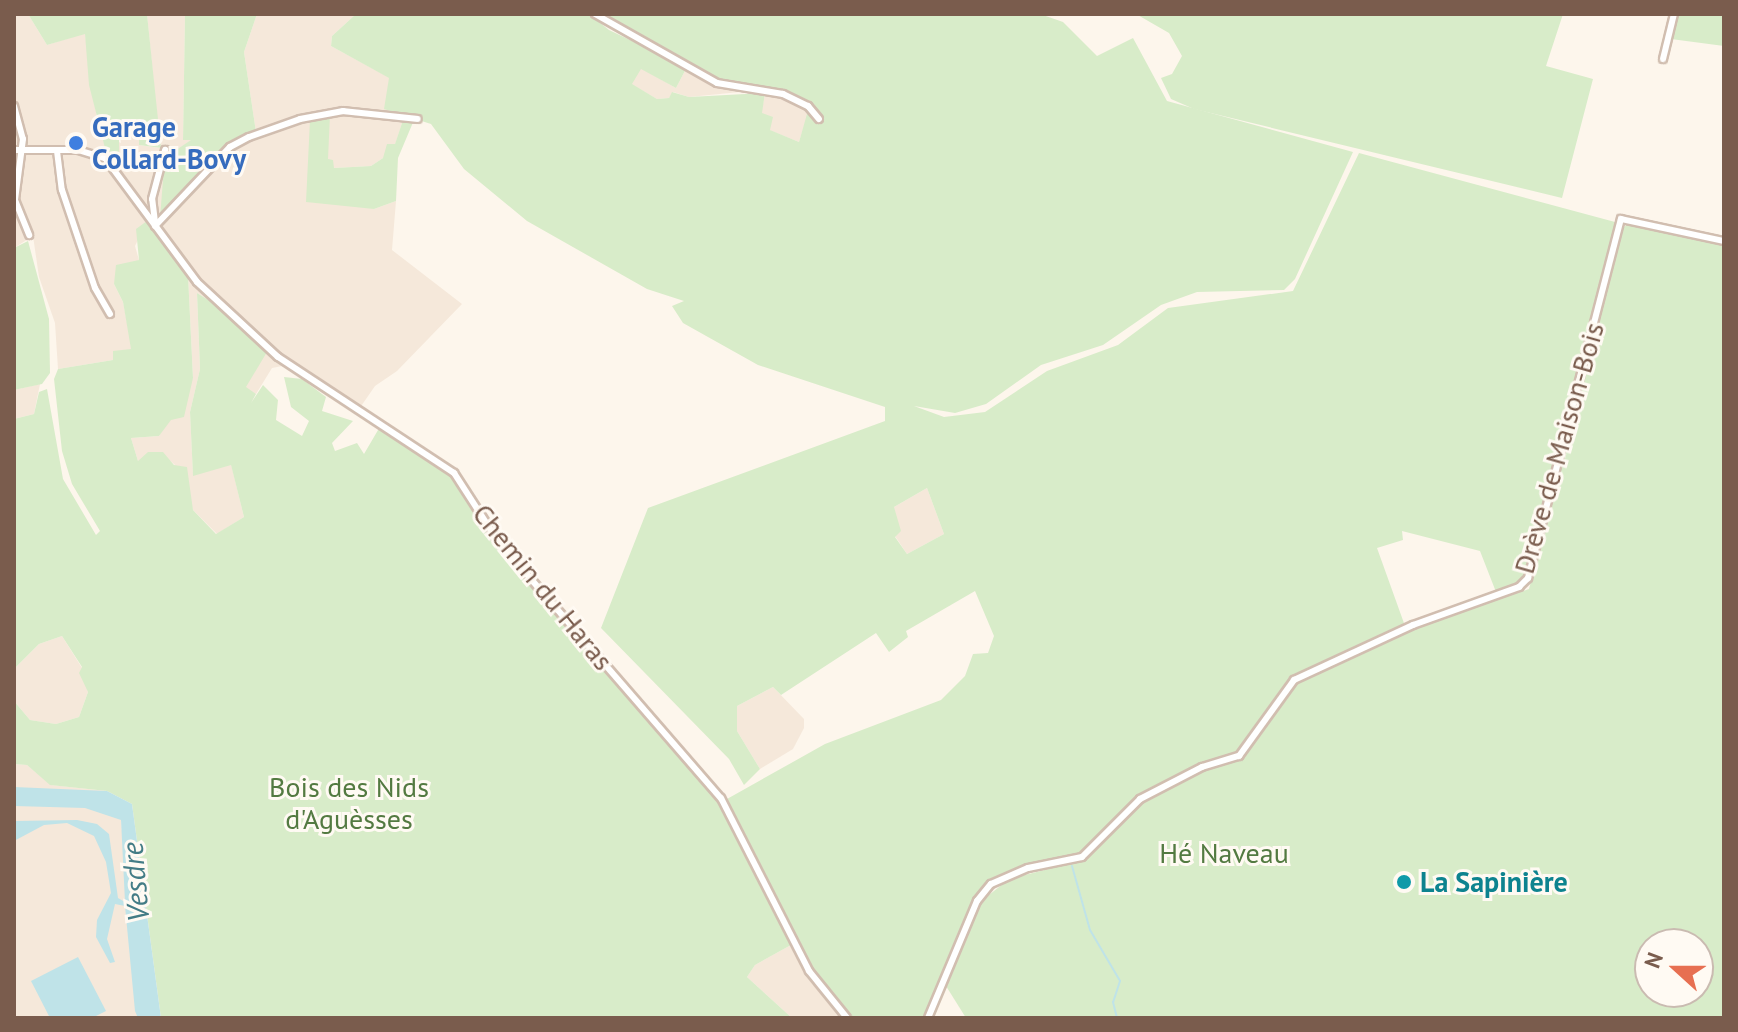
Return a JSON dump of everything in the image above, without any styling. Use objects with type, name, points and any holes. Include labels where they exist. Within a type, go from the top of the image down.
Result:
[{"type":"street","points":[[595,14],[717,83],[783,94],[808,106],[819,119]]},
{"type":"street","points":[[1663,59],[1674,14]]},
{"type":"street","points":[[14,106],[23,139],[17,151],[15,200],[29,235]]},
{"type":"street","points":[[156,228],[230,147],[264,131],[343,111],[418,119]]},
{"type":"street","name":"Chemin du Haras","points":[[17,151],[78,150],[105,158],[197,282],[278,357],[454,473],[506,551],[721,798],[809,971],[847,1018]]},
{"type":"street","points":[[156,228],[152,199],[165,150]]},
{"type":"street","points":[[57,151],[62,190],[95,288],[110,314]]},
{"type":"street","name":"Drève de Maison-Bois","points":[[928,1018],[977,901],[991,884],[1028,868],[1082,857],[1140,799],[1202,767],[1239,756],[1294,680],[1413,625],[1519,587],[1528,578],[1621,219],[1724,241]]},
{"type":"shaded area","points":[[14,14],[28,14],[47,45],[85,33],[99,133],[121,143],[119,124],[139,122],[139,145],[160,148],[147,14],[185,14],[183,140],[192,140],[170,154],[160,217],[223,148],[256,132],[244,52],[257,14],[356,14],[332,36],[331,46],[390,78],[385,109],[405,114],[395,145],[383,158],[371,166],[333,168],[374,209],[396,201],[392,250],[462,304],[397,371],[375,386],[357,412],[282,366],[272,368],[256,394],[245,388],[228,312],[197,293],[200,369],[190,412],[193,475],[231,464],[244,517],[217,534],[193,510],[175,465],[166,457],[138,461],[131,438],[159,436],[193,378],[188,275],[147,221],[135,246],[139,260],[114,284],[123,302],[132,349],[113,360],[58,369],[55,323],[39,277],[33,236],[14,248]]},
{"type":"shaded area","points":[[687,67],[750,91],[689,97],[673,92],[669,98],[657,99],[631,84],[641,68],[676,88]]},
{"type":"shaded area","points":[[766,90],[810,107],[799,142],[769,130],[761,113]]},
{"type":"shaded area","points":[[40,384],[34,414],[14,419],[14,390]]},
{"type":"shaded area","points":[[927,488],[944,534],[907,554],[895,536],[894,507]]},
{"type":"shaded area","points":[[62,636],[82,668],[88,692],[79,717],[56,724],[30,720],[14,701],[14,669],[39,644]]},
{"type":"shaded area","points":[[773,687],[804,719],[804,728],[793,749],[760,769],[737,731],[737,706]]},
{"type":"shaded area","points":[[14,764],[27,765],[51,785],[107,791],[121,820],[138,1018],[14,1018]]},
{"type":"shaded area","points":[[791,945],[816,986],[844,1018],[792,1018],[747,977],[755,965]]},
{"type":"green space","points":[[28,14],[147,14],[161,148],[139,145],[139,122],[119,125],[119,164],[106,152],[89,85],[85,34],[47,45]]},
{"type":"green space","points":[[185,14],[257,14],[244,52],[256,132],[223,148],[160,218],[164,167],[170,154],[191,140],[183,140]]},
{"type":"green space","name":"Hé Naveau","points":[[356,14],[589,14],[609,30],[687,67],[676,88],[641,69],[632,84],[657,99],[669,98],[672,92],[689,97],[765,93],[762,113],[773,117],[770,130],[799,142],[809,107],[777,92],[715,80],[599,14],[1040,14],[1063,22],[1097,56],[1133,38],[1167,101],[1353,152],[1295,279],[1284,290],[1197,292],[1161,305],[1103,345],[1041,365],[986,404],[955,413],[914,406],[944,417],[985,412],[1047,371],[1118,345],[1168,308],[1293,291],[1359,153],[1615,222],[1523,579],[1496,592],[1480,551],[1402,531],[1403,540],[1377,548],[1405,626],[1355,653],[1297,675],[1289,688],[1399,632],[1529,589],[1624,227],[1630,222],[1724,244],[1724,1018],[966,1018],[946,986],[979,903],[1009,879],[1072,863],[1030,865],[995,879],[979,892],[925,1018],[850,1018],[811,968],[727,799],[825,744],[941,700],[965,676],[973,654],[988,653],[994,636],[975,591],[906,631],[908,637],[889,652],[876,633],[781,695],[773,687],[737,706],[737,731],[760,769],[744,785],[729,759],[601,628],[648,508],[885,421],[885,407],[758,365],[683,323],[672,306],[684,301],[647,289],[527,221],[464,169],[431,124],[384,109],[389,78],[331,46],[332,36]],"holes":[[[927,488],[944,534],[907,554],[895,537],[901,531],[894,507]]]},
{"type":"green space","points":[[1136,14],[1563,14],[1546,66],[1593,79],[1562,198],[1194,109],[1171,99],[1161,78],[1172,74],[1182,56],[1169,33]]},
{"type":"green space","points":[[1678,14],[1724,14],[1724,46],[1671,39]]},
{"type":"green space","points":[[330,115],[328,159],[333,160],[334,168],[371,166],[383,158],[387,144],[395,144],[404,117],[414,120],[398,158],[396,201],[374,209],[306,202],[310,120]]},
{"type":"green space","name":"Bois des Nids d'Aguèsses","points":[[147,221],[188,275],[193,378],[184,417],[171,420],[159,436],[131,438],[138,461],[148,452],[163,452],[174,465],[187,467],[193,510],[216,534],[244,517],[231,465],[193,476],[190,412],[200,369],[197,293],[228,312],[267,352],[246,387],[256,394],[251,403],[263,385],[278,400],[276,420],[302,436],[309,421],[291,407],[284,377],[302,379],[326,397],[322,411],[353,421],[332,443],[335,451],[357,443],[364,454],[381,425],[455,476],[499,546],[717,798],[791,945],[755,965],[747,977],[792,1018],[161,1018],[132,804],[107,791],[50,785],[27,765],[14,764],[14,701],[30,720],[56,724],[79,717],[88,692],[79,673],[82,667],[62,636],[39,644],[14,669],[14,419],[34,414],[39,392],[47,389],[63,479],[96,535],[100,531],[72,484],[62,451],[54,379],[58,369],[113,360],[113,351],[131,349],[123,302],[114,284],[116,265],[139,260],[136,229]]},
{"type":"green space","points":[[28,241],[49,319],[50,373],[42,384],[14,390],[14,248]]},
{"type":"water","name":"Vesdre","points":[[14,787],[107,791],[132,804],[161,1018],[138,1018],[135,1011],[125,906],[115,904],[107,939],[115,962],[110,963],[96,937],[97,920],[111,893],[106,862],[94,836],[67,823],[44,825],[14,841],[14,821],[77,820],[97,824],[109,834],[118,898],[125,902],[121,820],[85,808],[14,806]]},
{"type":"water","points":[[78,957],[106,1011],[92,1018],[50,1018],[31,981]]},
{"type":"waterway","points":[[1072,866],[1090,930],[1120,981],[1113,1002],[1117,1018]]},
{"type":"place","name":"Garage Collard-Bovy","points":[[76,143]]},
{"type":"place","name":"La Sapinière","points":[[1404,882]]}]
